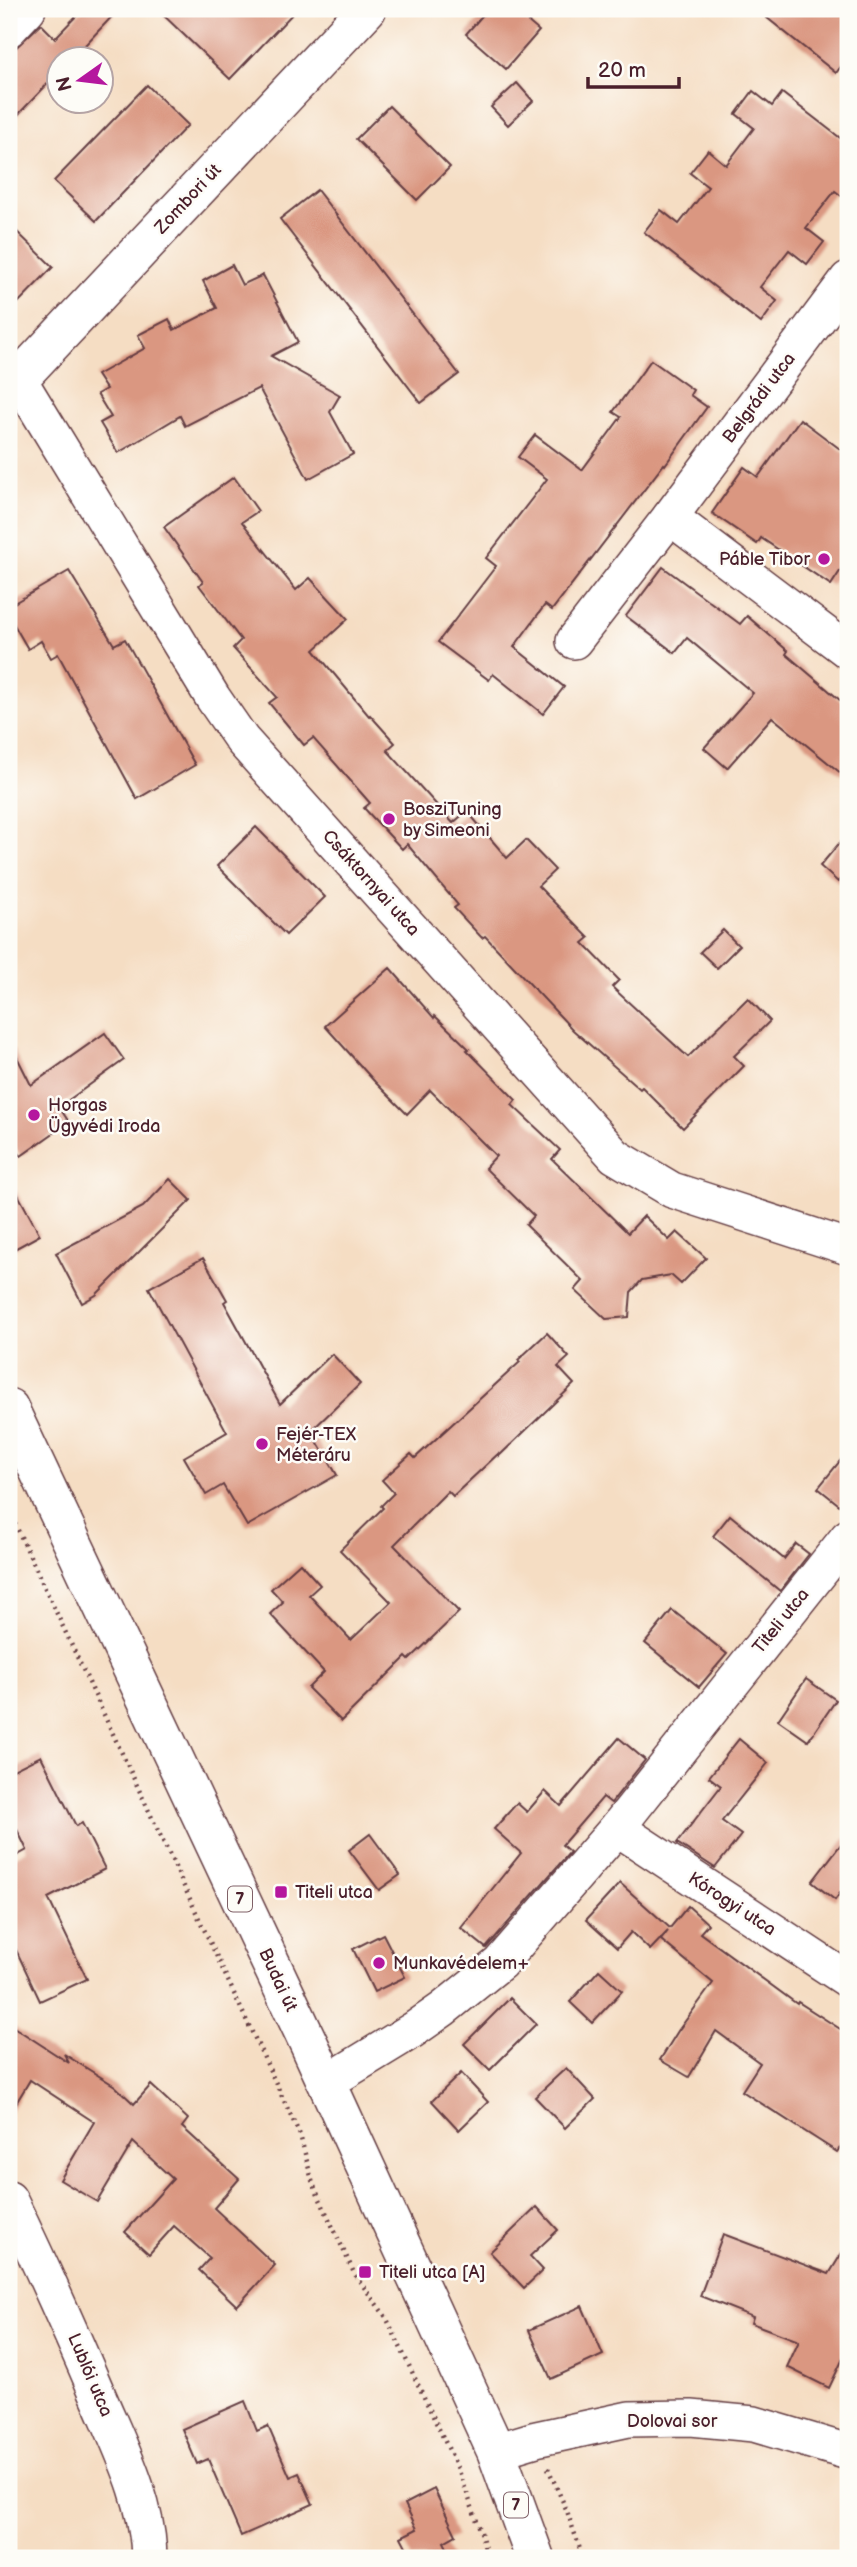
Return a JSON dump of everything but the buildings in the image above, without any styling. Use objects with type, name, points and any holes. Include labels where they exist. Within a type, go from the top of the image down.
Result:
[{"type":"main road","name":"Zombori út","points":[[14,384],[368,9]]},
{"type":"main road","name":"Budai út","points":[[9,1408],[327,2083],[496,2451],[535,2558]]},
{"type":"street","points":[[9,29],[28,9]]},
{"type":"street","name":"Belgrádi utca","points":[[574,641],[848,279]]},
{"type":"street","name":"Csáktornyai utca","points":[[14,384],[242,740],[615,1156],[672,1190],[848,1247]]},
{"type":"street","points":[[670,517],[848,651]]},
{"type":"street","name":"Titeli utca","points":[[327,2083],[414,2030],[499,1963],[617,1828],[848,1537]]},
{"type":"street","name":"Kórogyi utca","points":[[617,1828],[848,1980]]},
{"type":"street","name":"Lublói utca","points":[[9,2199],[64,2316],[143,2505],[149,2558]]},
{"type":"street","name":"Dolovai sor","points":[[496,2451],[536,2439],[629,2419],[691,2418],[754,2424],[848,2452]]},
{"type":"path","points":[[9,1511],[300,2135],[313,2184],[355,2275],[386,2317],[459,2471],[481,2532],[487,2558]]},
{"type":"path","points":[[536,2439],[567,2511],[583,2558]]},
{"type":"place","name":"Páble Tibor","points":[[824,559]]},
{"type":"place","name":"BosziTuning by Simeoni","points":[[389,819]]},
{"type":"place","name":"Horgas Ügyvédi Iroda","points":[[34,1115]]},
{"type":"place","name":"Fejér-TEX Méteráru","points":[[262,1444]]},
{"type":"place","name":"Titeli utca","points":[[281,1892]]},
{"type":"place","name":"Munkavédelem+","points":[[379,1963]]},
{"type":"place","name":"Titeli utca [A]","points":[[365,2272]]}]
